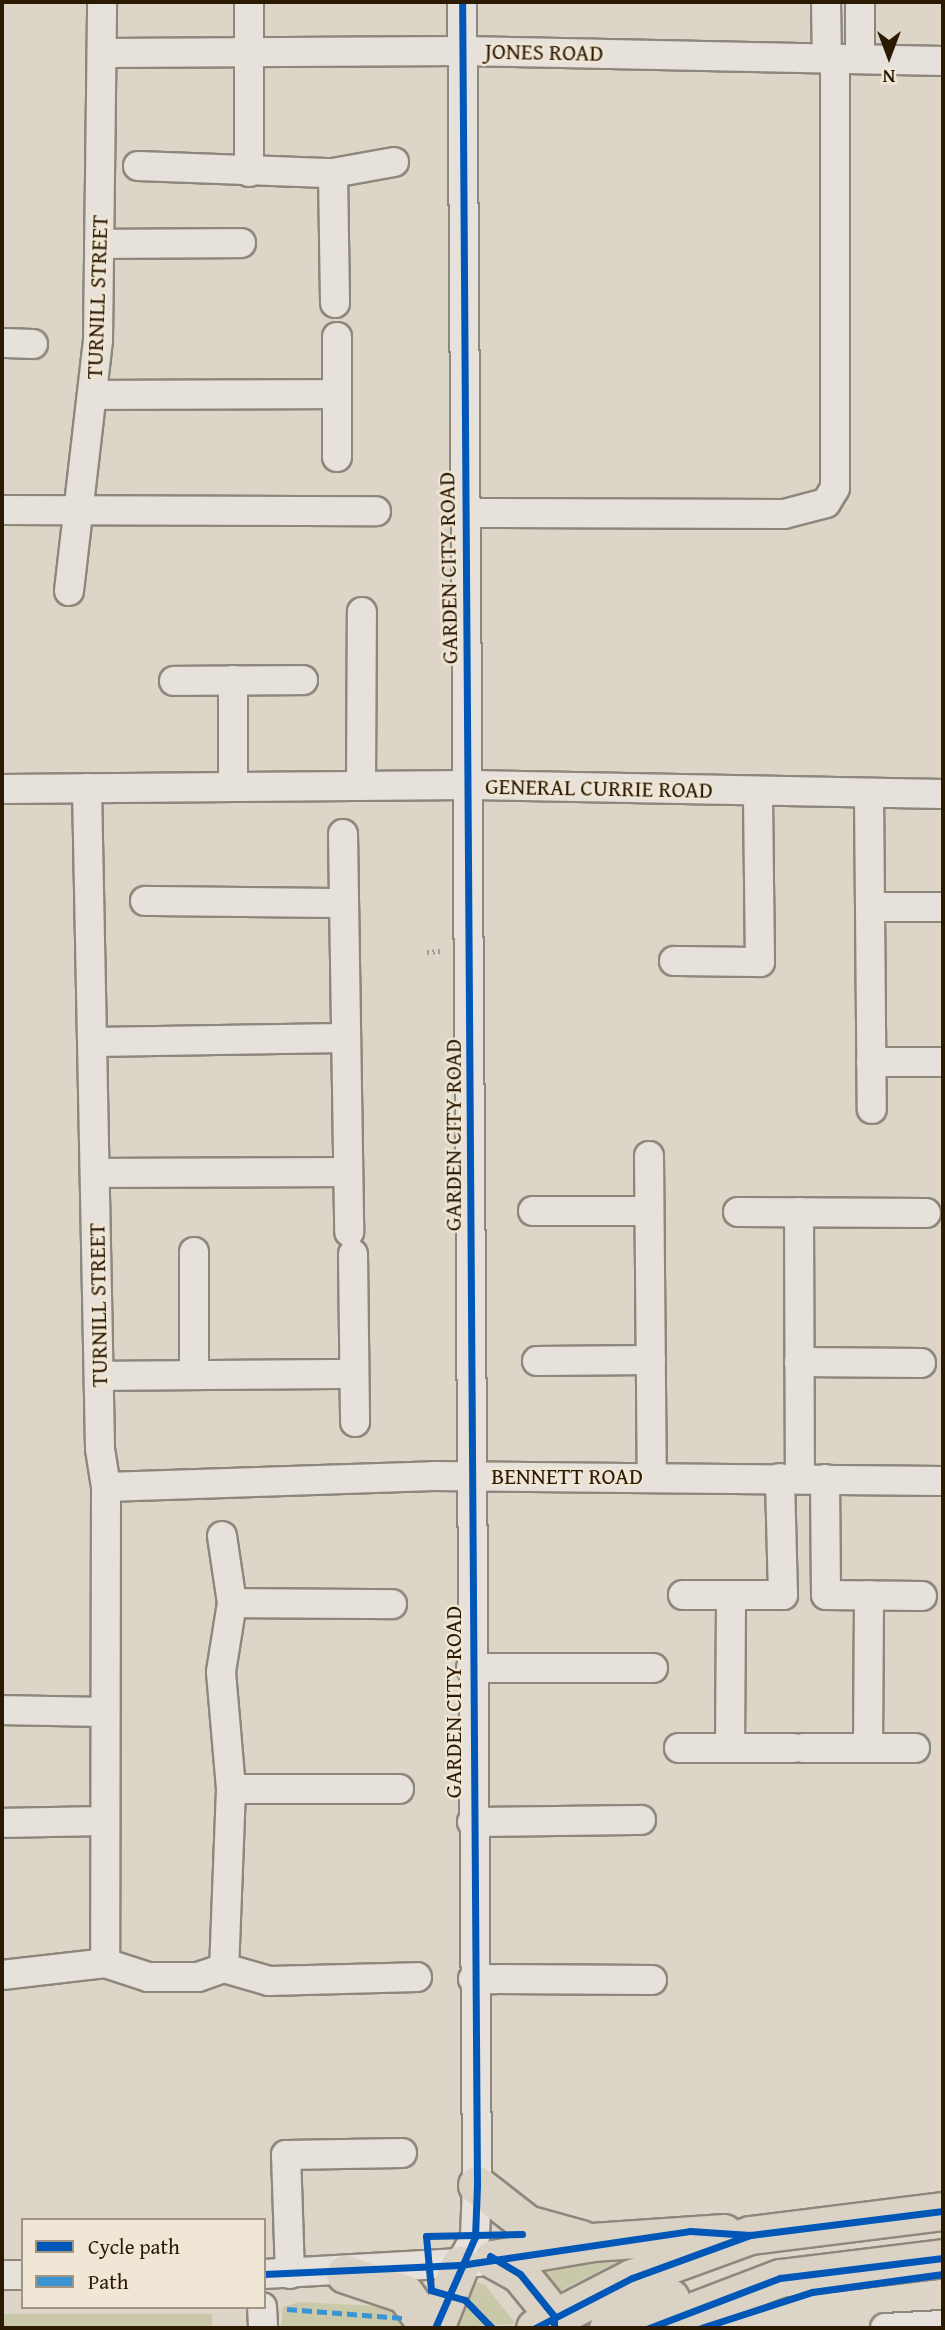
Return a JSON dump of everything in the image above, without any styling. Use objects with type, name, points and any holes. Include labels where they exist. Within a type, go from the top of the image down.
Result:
[{"type":"main road","points":[[477,2185],[527,2224],[592,2242]]},
{"type":"main road","points":[[476,2254],[690,2231],[750,2235],[943,2211]]},
{"type":"main road","points":[[476,2254],[520,2274],[544,2325],[632,2278],[750,2235]]},
{"type":"main road","points":[[435,2328],[476,2254]]},
{"type":"main road","points":[[649,2328],[780,2278],[943,2258]]},
{"type":"main road","points":[[608,2328],[740,2271],[780,2278]]},
{"type":"main road","points":[[345,2274],[405,2294],[429,2328]]},
{"type":"street","name":"TURNILL STREET","points":[[69,591],[93,395],[99,244],[102,2]]},
{"type":"street","points":[[249,2],[249,172]]},
{"type":"street","name":"GARDEN CITY ROAD","points":[[462,2],[470,785],[474,1476],[471,1668],[476,2254]]},
{"type":"street","points":[[467,513],[784,514],[826,503],[835,488],[840,58],[826,2]]},
{"type":"street","points":[[840,58],[860,2]]},
{"type":"street","name":"JONES ROAD","points":[[102,53],[463,51],[943,61]]},
{"type":"street","points":[[138,166],[333,173],[394,162]]},
{"type":"street","points":[[333,173],[335,303]]},
{"type":"street","points":[[99,244],[241,243]]},
{"type":"street","points":[[337,337],[337,457]]},
{"type":"street","points":[[2,343],[33,344]]},
{"type":"street","points":[[93,395],[337,394]]},
{"type":"street","points":[[2,510],[376,511]]},
{"type":"street","points":[[361,786],[362,612]]},
{"type":"street","points":[[233,680],[233,787]]},
{"type":"street","points":[[174,681],[303,680]]},
{"type":"street","name":"GENERAL CURRIE ROAD","points":[[2,789],[470,785],[943,794]]},
{"type":"street","name":"TURNILL STREET","points":[[87,788],[99,1376],[106,1487],[103,1712],[105,1963]]},
{"type":"street","points":[[674,961],[760,962],[758,792]]},
{"type":"street","points":[[869,793],[872,1109]]},
{"type":"street","points":[[343,834],[344,1038],[355,1422]]},
{"type":"street","points":[[145,901],[343,903]]},
{"type":"street","points":[[870,907],[943,907]]},
{"type":"street","points":[[93,1042],[344,1038]]},
{"type":"street","points":[[872,1062],[943,1062]]},
{"type":"street","points":[[649,1156],[652,1476]]},
{"type":"street","points":[[96,1172],[347,1172]]},
{"type":"street","points":[[533,1211],[649,1211]]},
{"type":"street","points":[[738,1212],[926,1213]]},
{"type":"street","points":[[799,1212],[802,1478],[826,1595],[922,1596]]},
{"type":"street","points":[[194,1252],[194,1375]]},
{"type":"street","points":[[537,1361],[651,1360]]},
{"type":"street","points":[[799,1362],[921,1363]]},
{"type":"street","points":[[99,1376],[353,1374]]},
{"type":"street","name":"BENNETT ROAD","points":[[106,1487],[474,1476],[943,1481]]},
{"type":"street","points":[[682,1595],[783,1595],[802,1478]]},
{"type":"street","points":[[222,1536],[232,1603],[221,1672],[231,1789],[224,1968]]},
{"type":"street","points":[[730,1748],[731,1595]]},
{"type":"street","points":[[868,1747],[869,1595]]},
{"type":"street","points":[[232,1603],[392,1604]]},
{"type":"street","points":[[471,1668],[653,1668]]},
{"type":"street","points":[[2,1710],[103,1712]]},
{"type":"street","points":[[679,1748],[915,1748]]},
{"type":"street","points":[[231,1789],[399,1789]]},
{"type":"street","points":[[2,1823],[104,1821]]},
{"type":"street","points":[[472,1822],[641,1821]]},
{"type":"street","points":[[2,1975],[105,1963],[148,1977],[198,1978],[224,1968],[269,1981],[417,1977]]},
{"type":"street","points":[[474,1979],[652,1980]]},
{"type":"street","points":[[402,2153],[286,2155],[277,2274],[345,2274],[476,2254]]},
{"type":"street","points":[[2,2275],[21,2275]]},
{"type":"street","points":[[262,2309],[263,2328]]},
{"type":"street","points":[[884,2328],[943,2325]]},
{"type":"path","points":[[427,952],[441,951]]},
{"type":"green space","points":[[634,2254],[559,2291],[544,2281],[534,2257]]},
{"type":"green space","points":[[469,2280],[485,2285],[516,2324],[446,2328]]},
{"type":"green space","points":[[299,2302],[395,2307],[411,2328],[281,2328],[283,2307]]},
{"type":"green space","points":[[2,2314],[212,2314],[212,2328],[2,2328]]},
{"type":"marked path","points":[[287,2309],[403,2318]]},
{"type":"cycle path","points":[[435,2328],[475,2237],[477,2185],[462,2]]},
{"type":"cycle path","points":[[535,2328],[632,2278],[750,2235],[943,2211]]},
{"type":"cycle path","points":[[266,2274],[460,2265],[690,2231],[750,2235]]},
{"type":"cycle path","points":[[492,2328],[465,2300],[431,2290],[426,2236],[522,2234]]},
{"type":"cycle path","points":[[490,2256],[520,2274],[554,2316],[554,2328]]},
{"type":"cycle path","points":[[649,2328],[780,2278],[943,2258]]},
{"type":"cycle path","points":[[701,2328],[812,2292],[943,2274]]}]
